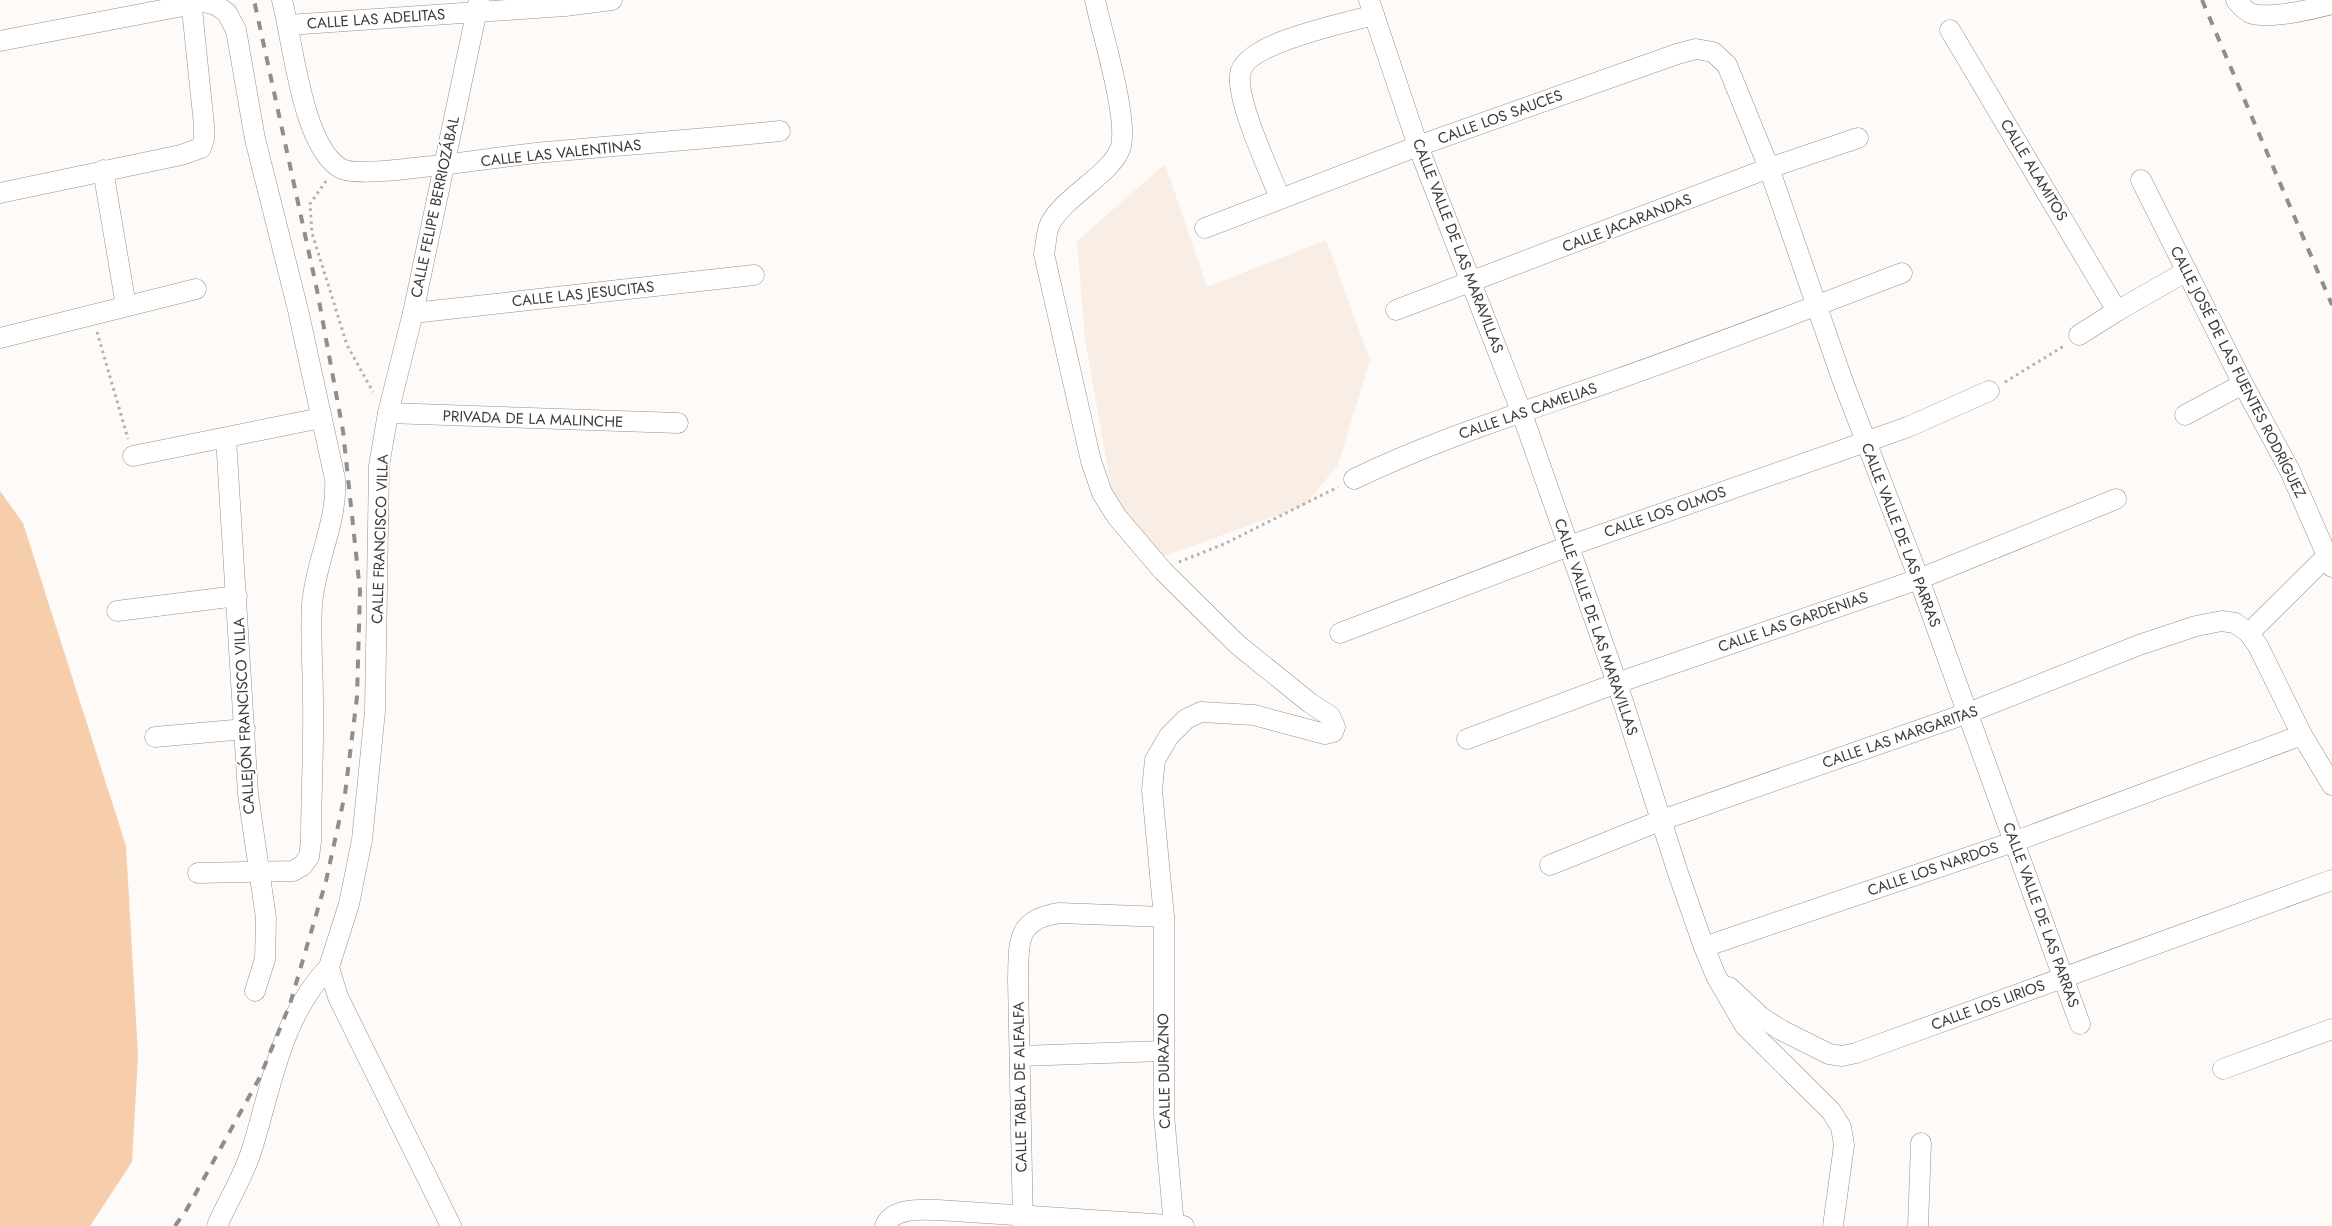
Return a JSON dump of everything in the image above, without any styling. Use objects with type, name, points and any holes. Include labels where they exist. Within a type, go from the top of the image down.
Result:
[{"type":"street","points":[[282,0],[304,104],[313,134],[327,157],[341,170]]},
{"type":"street","name":"CALLE LAS ADELITAS","points":[[288,25],[478,6],[565,6],[612,0]]},
{"type":"street","points":[[1095,0],[1121,117],[1121,147],[1109,166],[1060,209],[1049,226],[1044,254],[1091,462],[1102,493],[1117,517],[1163,571]]},
{"type":"street","points":[[0,193],[181,155],[201,148],[204,139],[204,125],[191,1]]},
{"type":"street","points":[[0,41],[191,1],[210,4],[227,13],[236,30],[242,55],[256,139],[290,275],[335,479],[336,494],[333,514],[315,580],[312,605],[313,700],[311,841],[309,857],[302,866],[293,871],[198,873]]},
{"type":"street","points":[[2237,2],[2250,13],[2270,14],[2310,10],[2332,4]]},
{"type":"street","name":"CALLE FELIPE BERRIOZÁBAL","points":[[388,413],[413,313],[478,6]]},
{"type":"street","points":[[1280,198],[1243,99],[1240,74],[1247,60],[1262,49],[1371,7]]},
{"type":"street","name":"CALLE VALLE DE LAS MARAVILLAS","points":[[1371,7],[1418,146],[1521,411],[1617,683],[1678,873],[1716,976],[1745,1026],[1831,1111],[1841,1127],[1844,1145],[1833,1226]]},
{"type":"street","name":"CALLE ALAMITOS","points":[[1950,30],[2117,311]]},
{"type":"street","name":"CALLE LOS SAUCES","points":[[1205,228],[1418,146],[1677,54],[1696,49],[1713,52]]},
{"type":"street","name":"CALLE VALLE DE LAS PARRAS","points":[[1713,52],[1727,65],[1769,168],[1816,305],[2016,841],[2080,1024]]},
{"type":"street","name":"CALLE LAS VALENTINAS","points":[[341,170],[367,172],[444,165],[545,152],[780,131]]},
{"type":"street","name":"CALLE JACARANDAS","points":[[1396,310],[1470,280],[1769,168],[1858,138]]},
{"type":"street","points":[[103,170],[126,306]]},
{"type":"street","name":"CALLE JOSÉ DE LAS FUENTES RODRÍGUEZ","points":[[2141,180],[2243,384],[2290,471],[2330,561]]},
{"type":"street","points":[[2079,336],[2117,311],[2187,271]]},
{"type":"street","name":"CALLE LAS CAMELIAS","points":[[1354,479],[1402,457],[1521,411],[1623,378],[1755,330],[1902,273]]},
{"type":"street","name":"CALLE LAS JESUCITAS","points":[[413,313],[754,275]]},
{"type":"street","points":[[0,338],[196,290]]},
{"type":"street","points":[[2185,415],[2243,384]]},
{"type":"street","name":"CALLE LOS OLMOS","points":[[1340,633],[1568,546],[1916,424],[1989,391]]},
{"type":"street","name":"PRIVADA DE LA MALINCHE","points":[[388,413],[678,423]]},
{"type":"street","name":"CALLE FRANCISCO VILLA","points":[[329,967],[349,904],[362,840],[375,711],[379,466],[388,413]]},
{"type":"street","points":[[133,456],[321,418]]},
{"type":"street","name":"CALLEJÓN FRANCISCO VILLA","points":[[226,438],[251,826],[266,918],[265,959],[255,990]]},
{"type":"street","name":"CALLE LAS GARDENIAS","points":[[1467,739],[1617,683],[1919,579],[2116,499]]},
{"type":"street","points":[[2330,561],[2249,633],[2267,664],[2302,735],[2332,785]]},
{"type":"street","name":"CALLE DURAZNO","points":[[1163,571],[1238,645],[1330,716],[1335,727],[1333,732],[1325,734],[1254,715],[1201,712],[1186,719],[1169,736],[1155,760],[1152,790],[1164,916],[1164,1115],[1178,1225]]},
{"type":"street","points":[[117,611],[237,596]]},
{"type":"street","name":"CALLE LAS MARGARITAS","points":[[1550,865],[1662,820],[1968,713],[2139,646],[2196,626],[2222,621],[2235,623],[2249,633]]},
{"type":"street","points":[[155,737],[246,729]]},
{"type":"street","name":"CALLE LOS NARDOS","points":[[1704,947],[2016,841],[2302,735]]},
{"type":"street","name":"CALLE LOS LIRIOS","points":[[1716,976],[1768,1022],[1829,1054],[1842,1056],[1856,1053],[2332,880]]},
{"type":"street","name":"CALLE TABLA DE ALFALFA","points":[[1023,1220],[1019,948],[1023,930],[1032,921],[1044,915],[1088,913],[1164,916]]},
{"type":"street","points":[[329,967],[338,997],[451,1226]]},
{"type":"street","points":[[217,1226],[252,1151],[283,1043],[307,993],[329,967]]},
{"type":"street","points":[[2223,1069],[2332,1028]]},
{"type":"street","points":[[1020,1056],[1163,1051]]},
{"type":"street","points":[[1918,1226],[1921,1143]]},
{"type":"street","points":[[886,1224],[896,1215],[911,1210],[938,1210],[1023,1220],[1178,1225]]},
{"type":"path","points":[[341,170],[328,178],[310,204],[312,233],[347,345],[368,385],[388,413]]},
{"type":"path","points":[[92,315],[133,456]]},
{"type":"path","points":[[1989,391],[2060,349]]},
{"type":"path","points":[[1163,571],[1186,558],[1224,544],[1354,479]]},
{"type":"shaded area","points":[[1165,164],[1207,287],[1326,240],[1370,360],[1338,465],[1305,505],[1162,557],[1115,509],[1085,340],[1077,241]]},
{"type":"shaded area","points":[[0,491],[23,523],[126,846],[138,1055],[132,1162],[90,1226],[0,1226]]},
{"type":"railway","points":[[175,1226],[187,1209],[260,1077],[290,1004],[326,881],[345,794],[357,697],[360,591],[343,431],[317,290],[254,0]]},
{"type":"railway","points":[[2202,0],[2332,305]]}]
